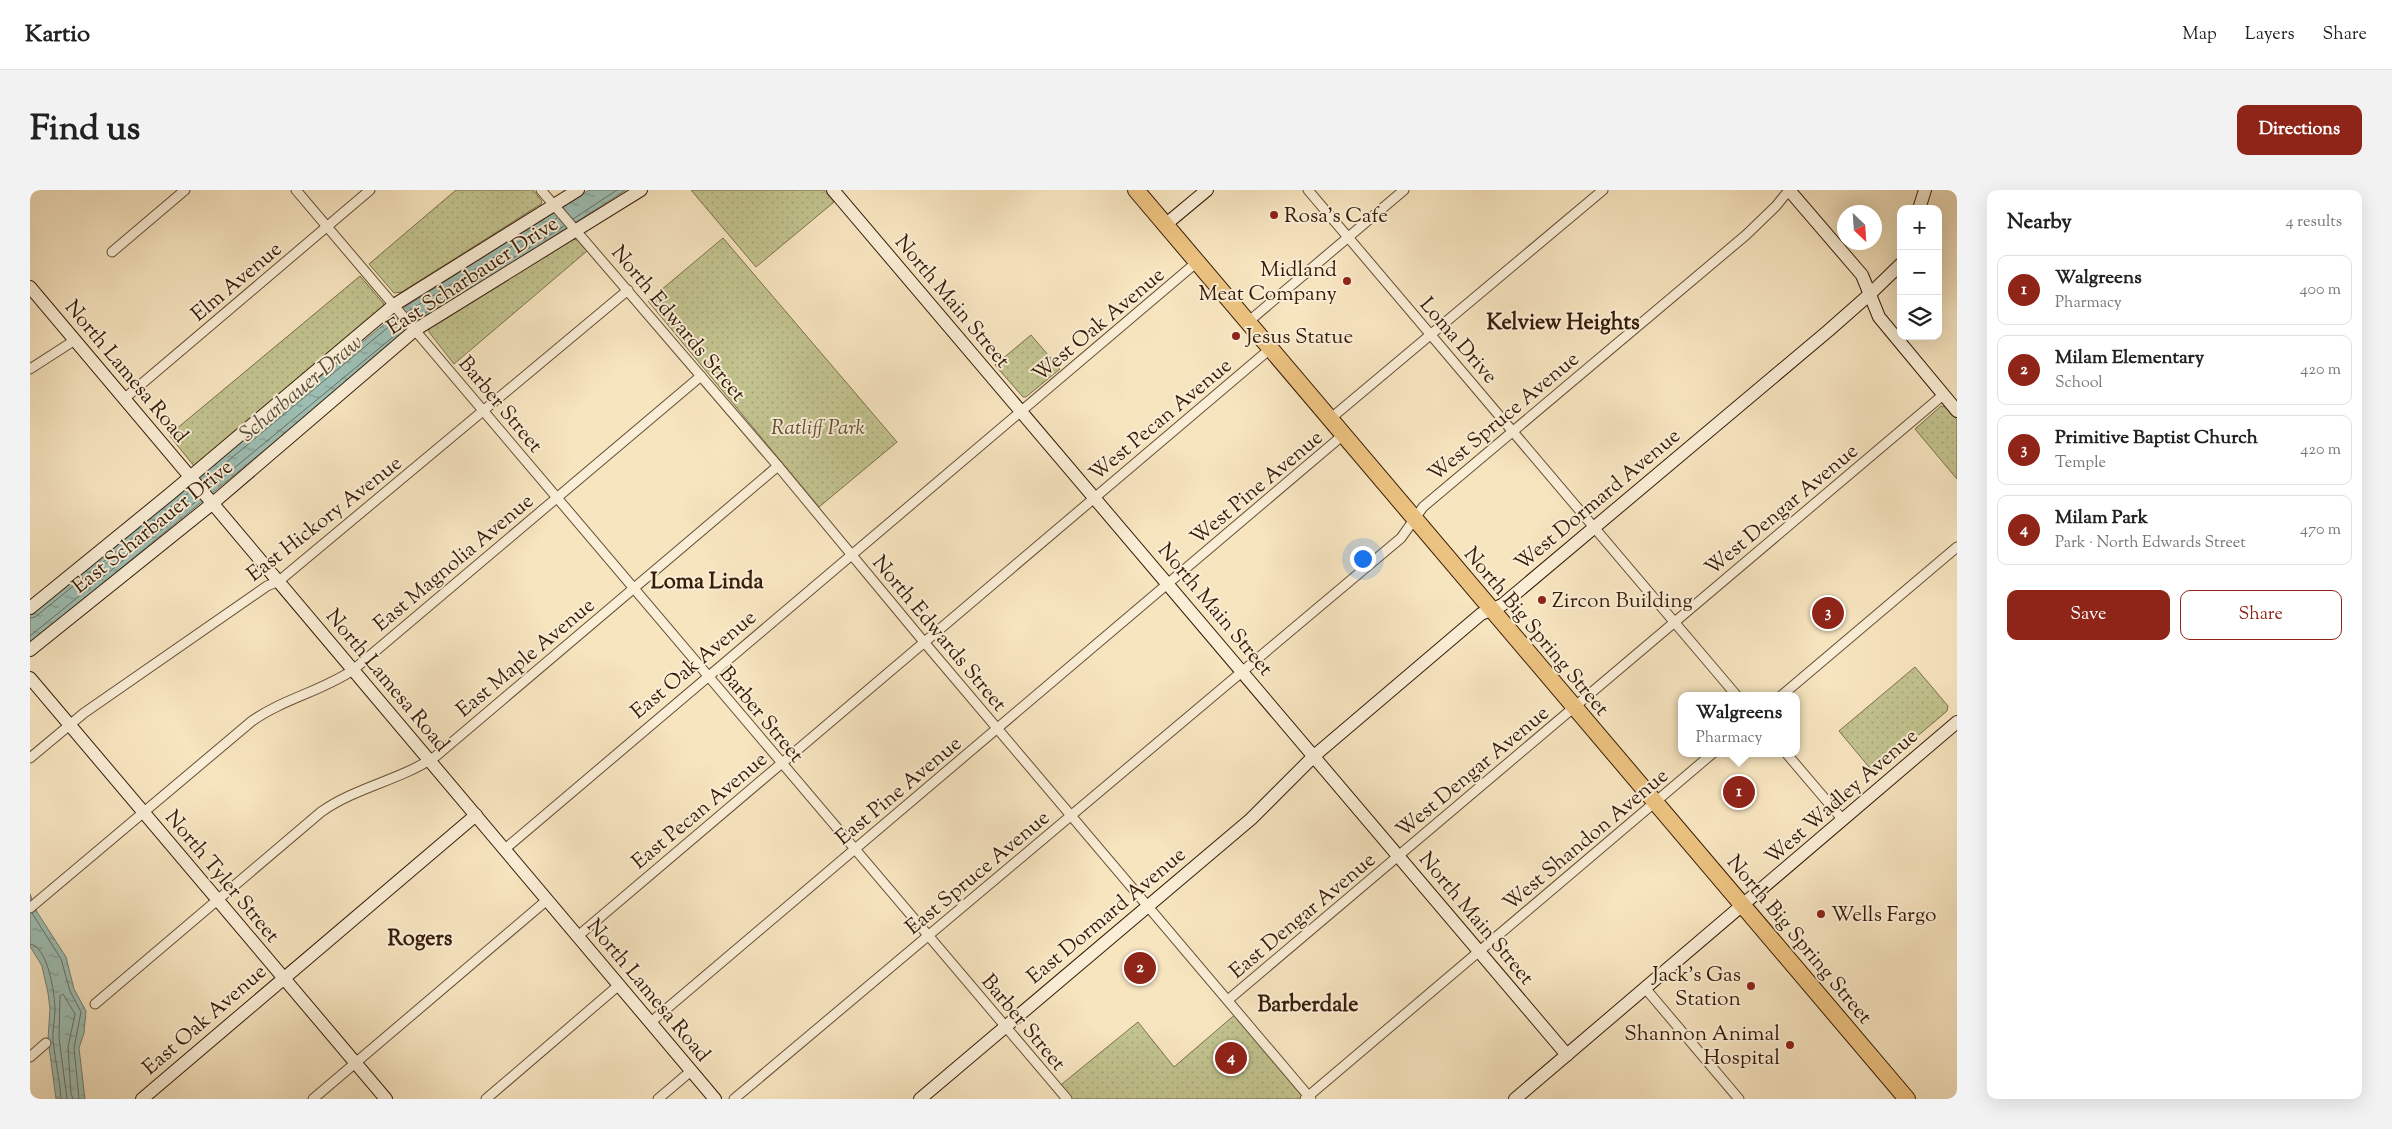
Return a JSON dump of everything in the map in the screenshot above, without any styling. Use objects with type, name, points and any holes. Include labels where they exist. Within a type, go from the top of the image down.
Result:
[{"type":"highway","name":"North Big Spring Street","points":[[1136,190],[1907,1099]]},
{"type":"street","points":[[112,252],[185,190]]},
{"type":"street","name":"Barber Street","points":[[296,190],[1067,1099]]},
{"type":"street","name":"Elm Avenue","points":[[125,398],[370,190]]},
{"type":"street","name":"North Edwards Street","points":[[541,190],[778,466],[924,642],[1228,1000],[1308,1098]]},
{"type":"street","name":"East Scharbauer Drive","points":[[31,606],[191,477],[394,305],[578,190]]},
{"type":"street","name":"East Scharbauer Drive","points":[[30,650],[415,330],[641,190]]},
{"type":"street","name":"North Main Street","points":[[833,190],[1567,1055]]},
{"type":"street","points":[[1165,225],[1207,190]]},
{"type":"street","name":"Loma Drive","points":[[1308,190],[1734,692]]},
{"type":"street","points":[[1248,322],[1404,190]]},
{"type":"street","name":"West Pine Avenue","points":[[1330,420],[1603,190]]},
{"type":"street","points":[[1789,190],[1862,275],[1879,317],[1939,398],[1957,411]]},
{"type":"street","name":"West Spruce Avenue","points":[[1242,670],[1401,538],[1423,507],[1746,235],[1776,206],[1789,190]]},
{"type":"street","points":[[1920,205],[1925,190]]},
{"type":"street","name":"West Oak Avenue","points":[[1021,412],[1197,262]]},
{"type":"street","name":"West Dormard Avenue","points":[[1314,756],[1481,614],[1502,605],[1870,294],[1897,268]]},
{"type":"street","name":"North Lamesa Road","points":[[30,287],[715,1099]]},
{"type":"street","name":"East Hickory Avenue","points":[[30,758],[69,725],[267,586],[279,581],[628,290]]},
{"type":"street","points":[[30,368],[75,340]]},
{"type":"street","name":"West Pecan Avenue","points":[[1095,497],[1270,349]]},
{"type":"street","name":"East Magnolia Avenue","points":[[30,908],[257,718],[353,670],[701,376]]},
{"type":"street","name":"West Dengar Avenue","points":[[1399,857],[1939,398]]},
{"type":"street","name":"East Oak Avenue","points":[[505,849],[1021,412]]},
{"type":"street","name":"West Pine Avenue","points":[[1168,584],[1344,435]]},
{"type":"street","name":"East Maple Avenue","points":[[95,1004],[328,807],[347,796],[430,760],[778,466]]},
{"type":"street","name":"East Pecan Avenue","points":[[578,936],[1095,497]]},
{"type":"street","points":[[1786,692],[1957,547]]},
{"type":"street","name":"East Pine Avenue","points":[[651,1022],[1168,584]]},
{"type":"street","name":"East Spruce Avenue","points":[[734,1099],[1242,670]]},
{"type":"street","name":"North Tyler Street","points":[[30,678],[386,1099]]},
{"type":"street","name":"West Wadley Avenue","points":[[1515,1099],[1957,722]]},
{"type":"street","name":"East Dormard Avenue","points":[[920,1099],[1251,819],[1314,756]]},
{"type":"street","name":"West Shandon Avenue","points":[[1308,1098],[1708,757]]},
{"type":"street","points":[[1789,757],[1843,820]]},
{"type":"street","name":"East Oak Avenue","points":[[142,1099],[476,816]]},
{"type":"street","name":"East Dengar Avenue","points":[[1228,1000],[1399,857]]},
{"type":"street","points":[[313,1099],[547,900]]},
{"type":"street","points":[[486,1099],[619,985]]},
{"type":"street","points":[[1645,988],[1740,1099]]},
{"type":"street","points":[[30,1057],[46,1043]]},
{"type":"street","points":[[658,1099],[691,1071]]},
{"type":"green space","points":[[456,190],[533,190],[542,201],[541,204],[402,292],[394,293],[369,264]]},
{"type":"green space","points":[[691,190],[824,190],[834,202],[756,267]]},
{"type":"green space","name":"Ratliff Park","points":[[723,238],[897,442],[819,507],[648,301]]},
{"type":"green space","points":[[572,239],[577,240],[587,251],[454,364],[429,332],[429,328]]},
{"type":"green space","points":[[360,276],[384,304],[383,310],[194,466],[169,435]]},
{"type":"green space","points":[[1031,335],[1060,369],[1026,397],[1023,397],[995,365]]},
{"type":"green space","points":[[1941,406],[1946,407],[1957,420],[1957,479],[1915,429]]},
{"type":"green space","points":[[1915,667],[1948,706],[1947,711],[1874,773],[1839,731]]},
{"type":"green space","points":[[1238,1012],[1308,1095],[1304,1099],[1067,1099],[1057,1088],[1138,1022],[1174,1067]]},
{"type":"water","points":[[589,190],[626,190],[419,323],[30,643],[30,615],[405,307]]},
{"type":"water","points":[[30,894],[37,912],[66,957],[74,989],[86,1011],[84,1033],[79,1048],[85,1099],[56,1099],[48,1039],[50,1009],[48,993],[42,966],[30,946]]},
{"type":"place","name":"Rosa's Cafe","points":[[1274,215]]},
{"type":"place","name":"Midland Meat Company","points":[[1347,281]]},
{"type":"place","name":"Jesus Statue","points":[[1236,336]]},
{"type":"place","name":"Zircon Building","points":[[1542,600]]},
{"type":"place","name":"Primitive Baptist Church","points":[[1828,613]]},
{"type":"place","name":"Walgreens","points":[[1739,792]]},
{"type":"place","name":"Wells Fargo","points":[[1821,914]]},
{"type":"place","name":"Milam Elementary","points":[[1140,968]]},
{"type":"place","name":"Jack's Gas Station","points":[[1751,986]]},
{"type":"place","name":"Shannon Animal Hospital","points":[[1790,1045]]},
{"type":"place","name":"Milam Park","points":[[1231,1058]]},
{"type":"district","name":"Kelview Heights","points":[[1563,321]]},
{"type":"district","name":"Loma Linda","points":[[707,580]]},
{"type":"district","name":"Rogers","points":[[420,937]]},
{"type":"district","name":"Barberdale","points":[[1308,1003]]},
{"type":"water label","name":"Scharbauer Draw","points":[[300,387]]}]
